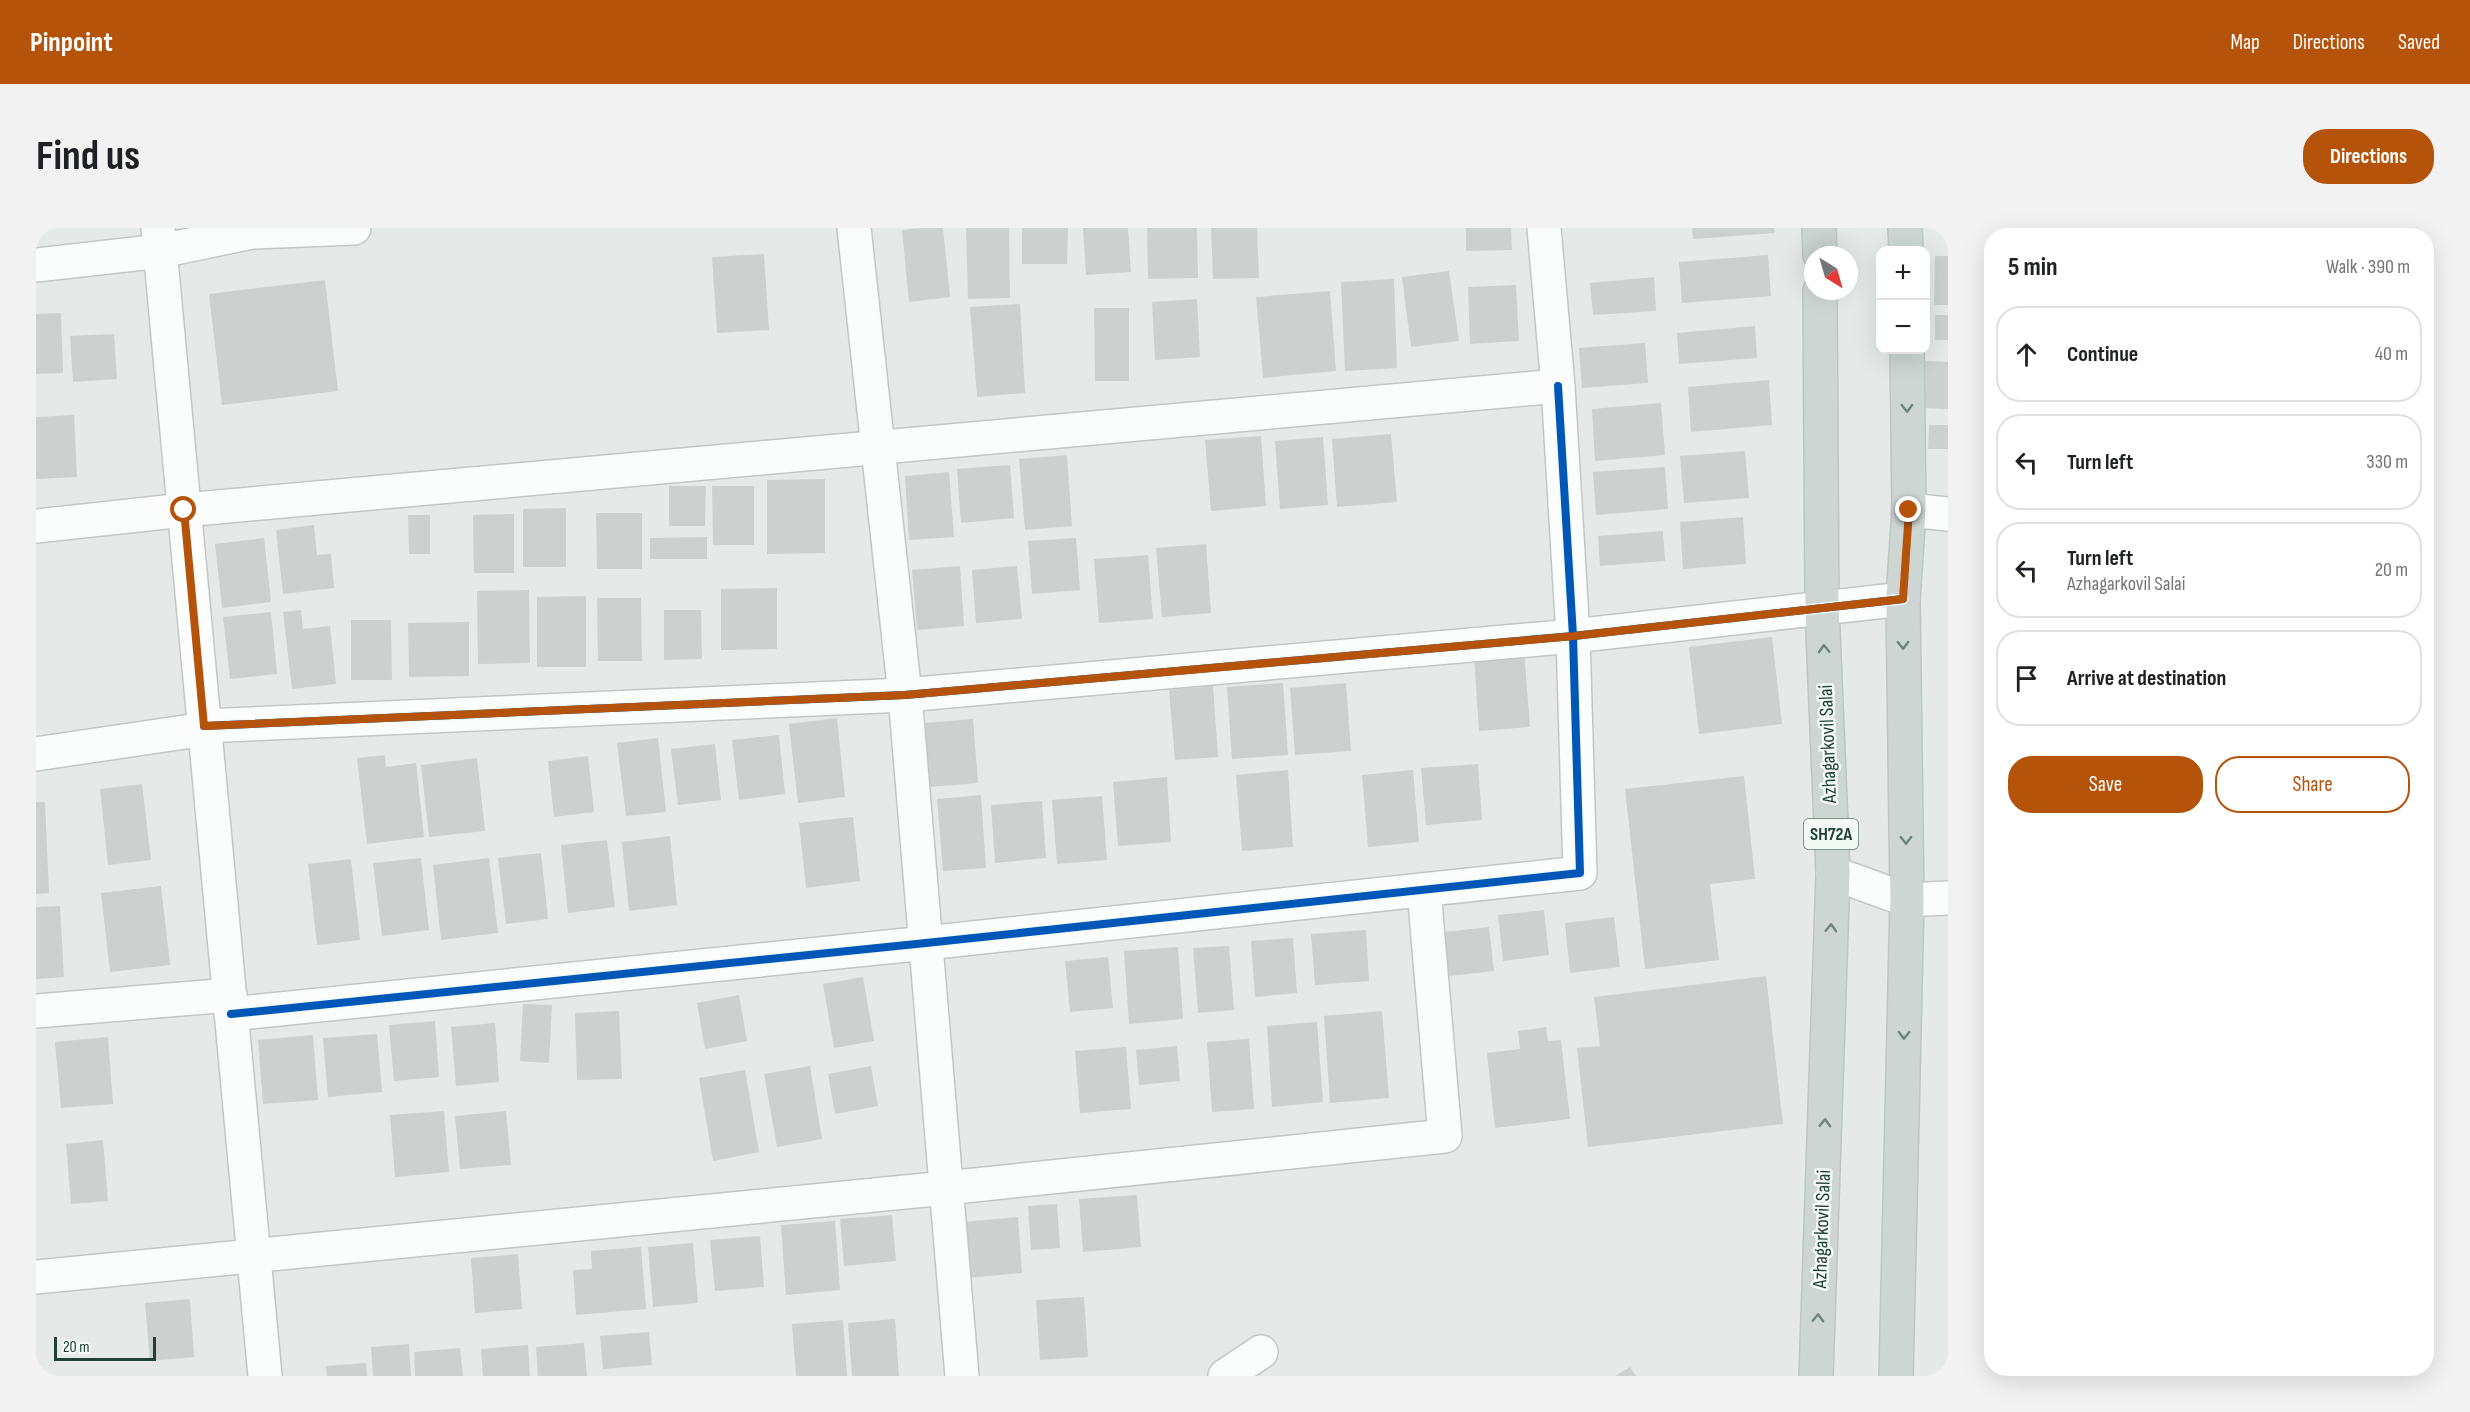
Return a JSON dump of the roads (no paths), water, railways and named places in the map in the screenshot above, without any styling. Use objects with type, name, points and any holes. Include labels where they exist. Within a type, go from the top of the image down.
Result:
[{"type":"main road","points":[[1820,228],[1820,246]]},
{"type":"main road","points":[[1905,228],[1906,246]]},
{"type":"main road","name":"Azhagarkovil Salai","points":[[1816,1376],[1833,873],[1822,609],[1820,300]]},
{"type":"main road","points":[[1896,1376],[1907,900],[1903,599],[1909,510],[1907,354]]},
{"type":"street","points":[[36,265],[160,240],[252,232],[354,228]]},
{"type":"street","points":[[854,228],[905,695],[962,1376]]},
{"type":"street","points":[[36,1011],[231,1005],[926,943],[1580,873],[1574,636],[1558,386],[1544,228]]},
{"type":"street","points":[[160,240],[265,1376]]},
{"type":"street","points":[[36,526],[184,510],[1558,386]]},
{"type":"street","points":[[1909,510],[1948,514]]},
{"type":"street","points":[[36,754],[205,728],[905,695],[1574,636],[1903,599]]},
{"type":"street","points":[[1833,873],[1907,900],[1948,897]]},
{"type":"street","points":[[36,1277],[946,1188],[1445,1136],[1424,890]]},
{"type":"street","points":[[1225,1376],[1261,1352]]}]
